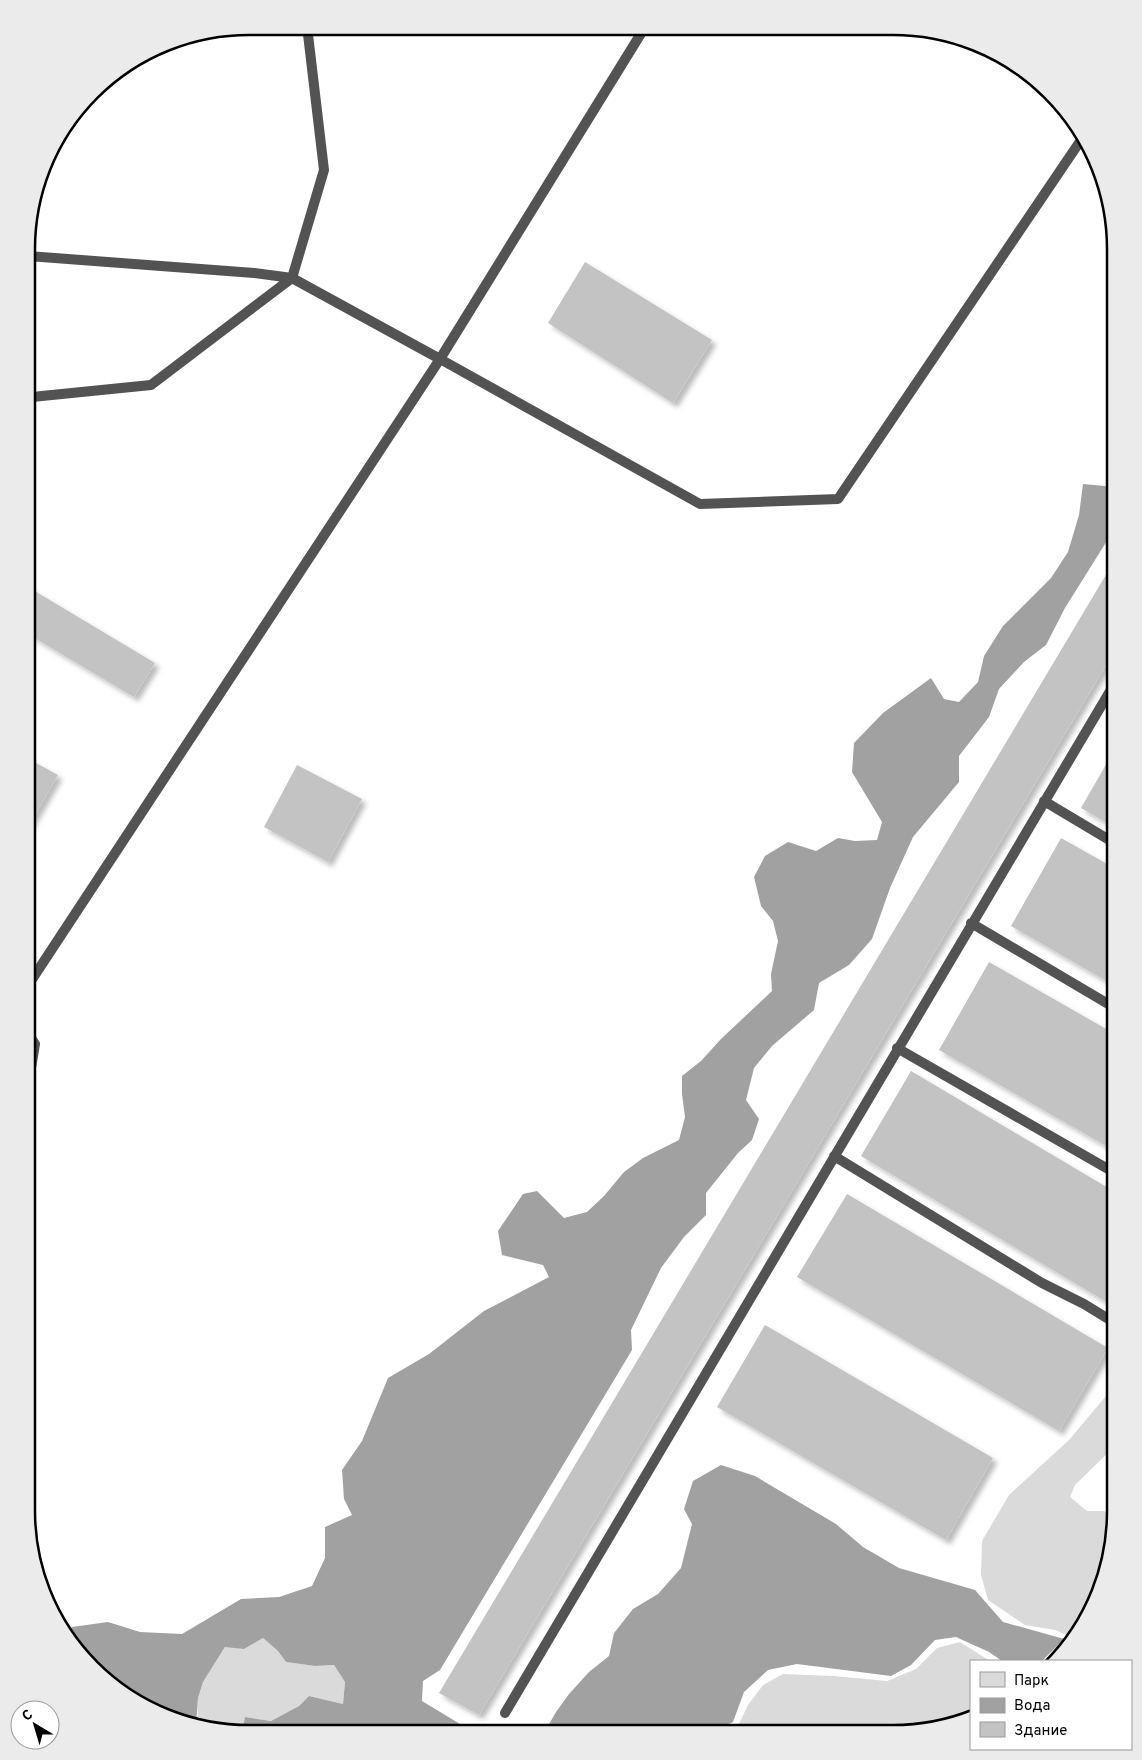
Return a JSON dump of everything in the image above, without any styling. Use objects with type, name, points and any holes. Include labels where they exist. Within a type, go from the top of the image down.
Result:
[{"type":"lane","points":[[35,397],[151,385],[292,278],[324,170],[308,35]]},
{"type":"lane","points":[[35,975],[440,360],[640,35]]},
{"type":"lane","points":[[35,257],[254,273],[292,278],[700,504],[838,499],[1079,143]]},
{"type":"lane","points":[[505,1713],[1107,696]]},
{"type":"lane","points":[[1044,801],[1107,839]]},
{"type":"lane","points":[[972,923],[1107,1003]]},
{"type":"lane","points":[[897,1048],[1107,1168]]},
{"type":"lane","points":[[834,1156],[1042,1283],[1107,1317]]},
{"type":"green space","points":[[1106,1396],[1107,1454],[1075,1485],[1070,1497],[1087,1511],[1104,1511],[1107,1513],[1103,1552],[1096,1580],[1085,1605],[1067,1635],[1055,1630],[1025,1625],[988,1600],[981,1575],[982,1541],[1009,1495],[1069,1440]]},
{"type":"green space","points":[[263,1638],[278,1651],[286,1662],[315,1666],[334,1665],[345,1682],[343,1704],[309,1696],[299,1706],[271,1721],[245,1717],[243,1725],[235,1725],[197,1719],[198,1698],[203,1682],[226,1646],[244,1649]]},
{"type":"green space","points":[[960,1642],[988,1660],[970,1660],[970,1711],[948,1718],[907,1725],[738,1725],[748,1705],[763,1685],[783,1674],[887,1681],[916,1669],[937,1648]]},
{"type":"water","points":[[1083,484],[1105,486],[1107,488],[1107,541],[1065,608],[1046,645],[1024,662],[999,689],[989,717],[959,756],[959,782],[913,837],[890,888],[872,939],[849,965],[819,983],[814,1010],[772,1046],[754,1068],[746,1100],[759,1119],[752,1140],[738,1153],[706,1193],[706,1215],[684,1237],[661,1268],[631,1330],[632,1350],[440,1670],[423,1681],[422,1701],[462,1725],[243,1725],[245,1717],[271,1721],[299,1706],[309,1696],[343,1704],[345,1682],[334,1665],[315,1666],[286,1662],[278,1651],[263,1638],[244,1649],[225,1647],[203,1682],[198,1698],[196,1719],[180,1714],[155,1703],[130,1689],[108,1672],[79,1641],[70,1629],[72,1627],[108,1622],[140,1632],[182,1634],[241,1599],[279,1597],[312,1586],[325,1558],[325,1527],[352,1515],[344,1499],[342,1470],[362,1441],[388,1378],[429,1354],[484,1311],[549,1277],[543,1265],[502,1255],[498,1231],[523,1194],[537,1191],[564,1218],[587,1212],[604,1196],[624,1172],[643,1158],[679,1140],[685,1117],[682,1076],[701,1061],[721,1039],[772,991],[771,974],[778,941],[773,921],[761,906],[754,877],[765,856],[788,842],[816,851],[838,838],[855,841],[877,840],[882,822],[852,772],[854,743],[883,713],[931,678],[944,699],[959,702],[978,682],[984,656],[1003,626],[1051,578],[1068,552],[1079,515]]},
{"type":"water","points":[[721,1465],[755,1476],[836,1524],[863,1547],[899,1568],[975,1590],[1003,1622],[1064,1639],[1043,1660],[1001,1660],[989,1652],[956,1637],[935,1640],[911,1665],[891,1676],[797,1664],[768,1670],[744,1692],[733,1722],[726,1725],[549,1725],[569,1694],[589,1672],[609,1656],[614,1633],[633,1609],[658,1594],[681,1568],[692,1524],[684,1509],[693,1481]]},
{"type":"building","points":[[585,262],[712,340],[673,403],[548,323]]},
{"type":"building","points":[[1107,573],[1107,663],[479,1715],[439,1693]]},
{"type":"building","points":[[35,591],[155,663],[134,697],[35,638]]},
{"type":"building","points":[[35,762],[58,775],[35,815]]},
{"type":"building","points":[[1107,763],[1107,823],[1081,808]]},
{"type":"building","points":[[297,765],[362,799],[328,862],[264,827]]},
{"type":"building","points":[[1061,838],[1107,864],[1107,981],[1011,926]]},
{"type":"building","points":[[989,962],[1107,1029],[1107,1146],[939,1050]]},
{"type":"building","points":[[911,1071],[1107,1187],[1107,1302],[861,1156]]},
{"type":"building","points":[[847,1194],[1107,1347],[1107,1350],[1059,1431],[797,1277]]},
{"type":"building","points":[[765,1325],[993,1458],[946,1540],[717,1407]]}]
